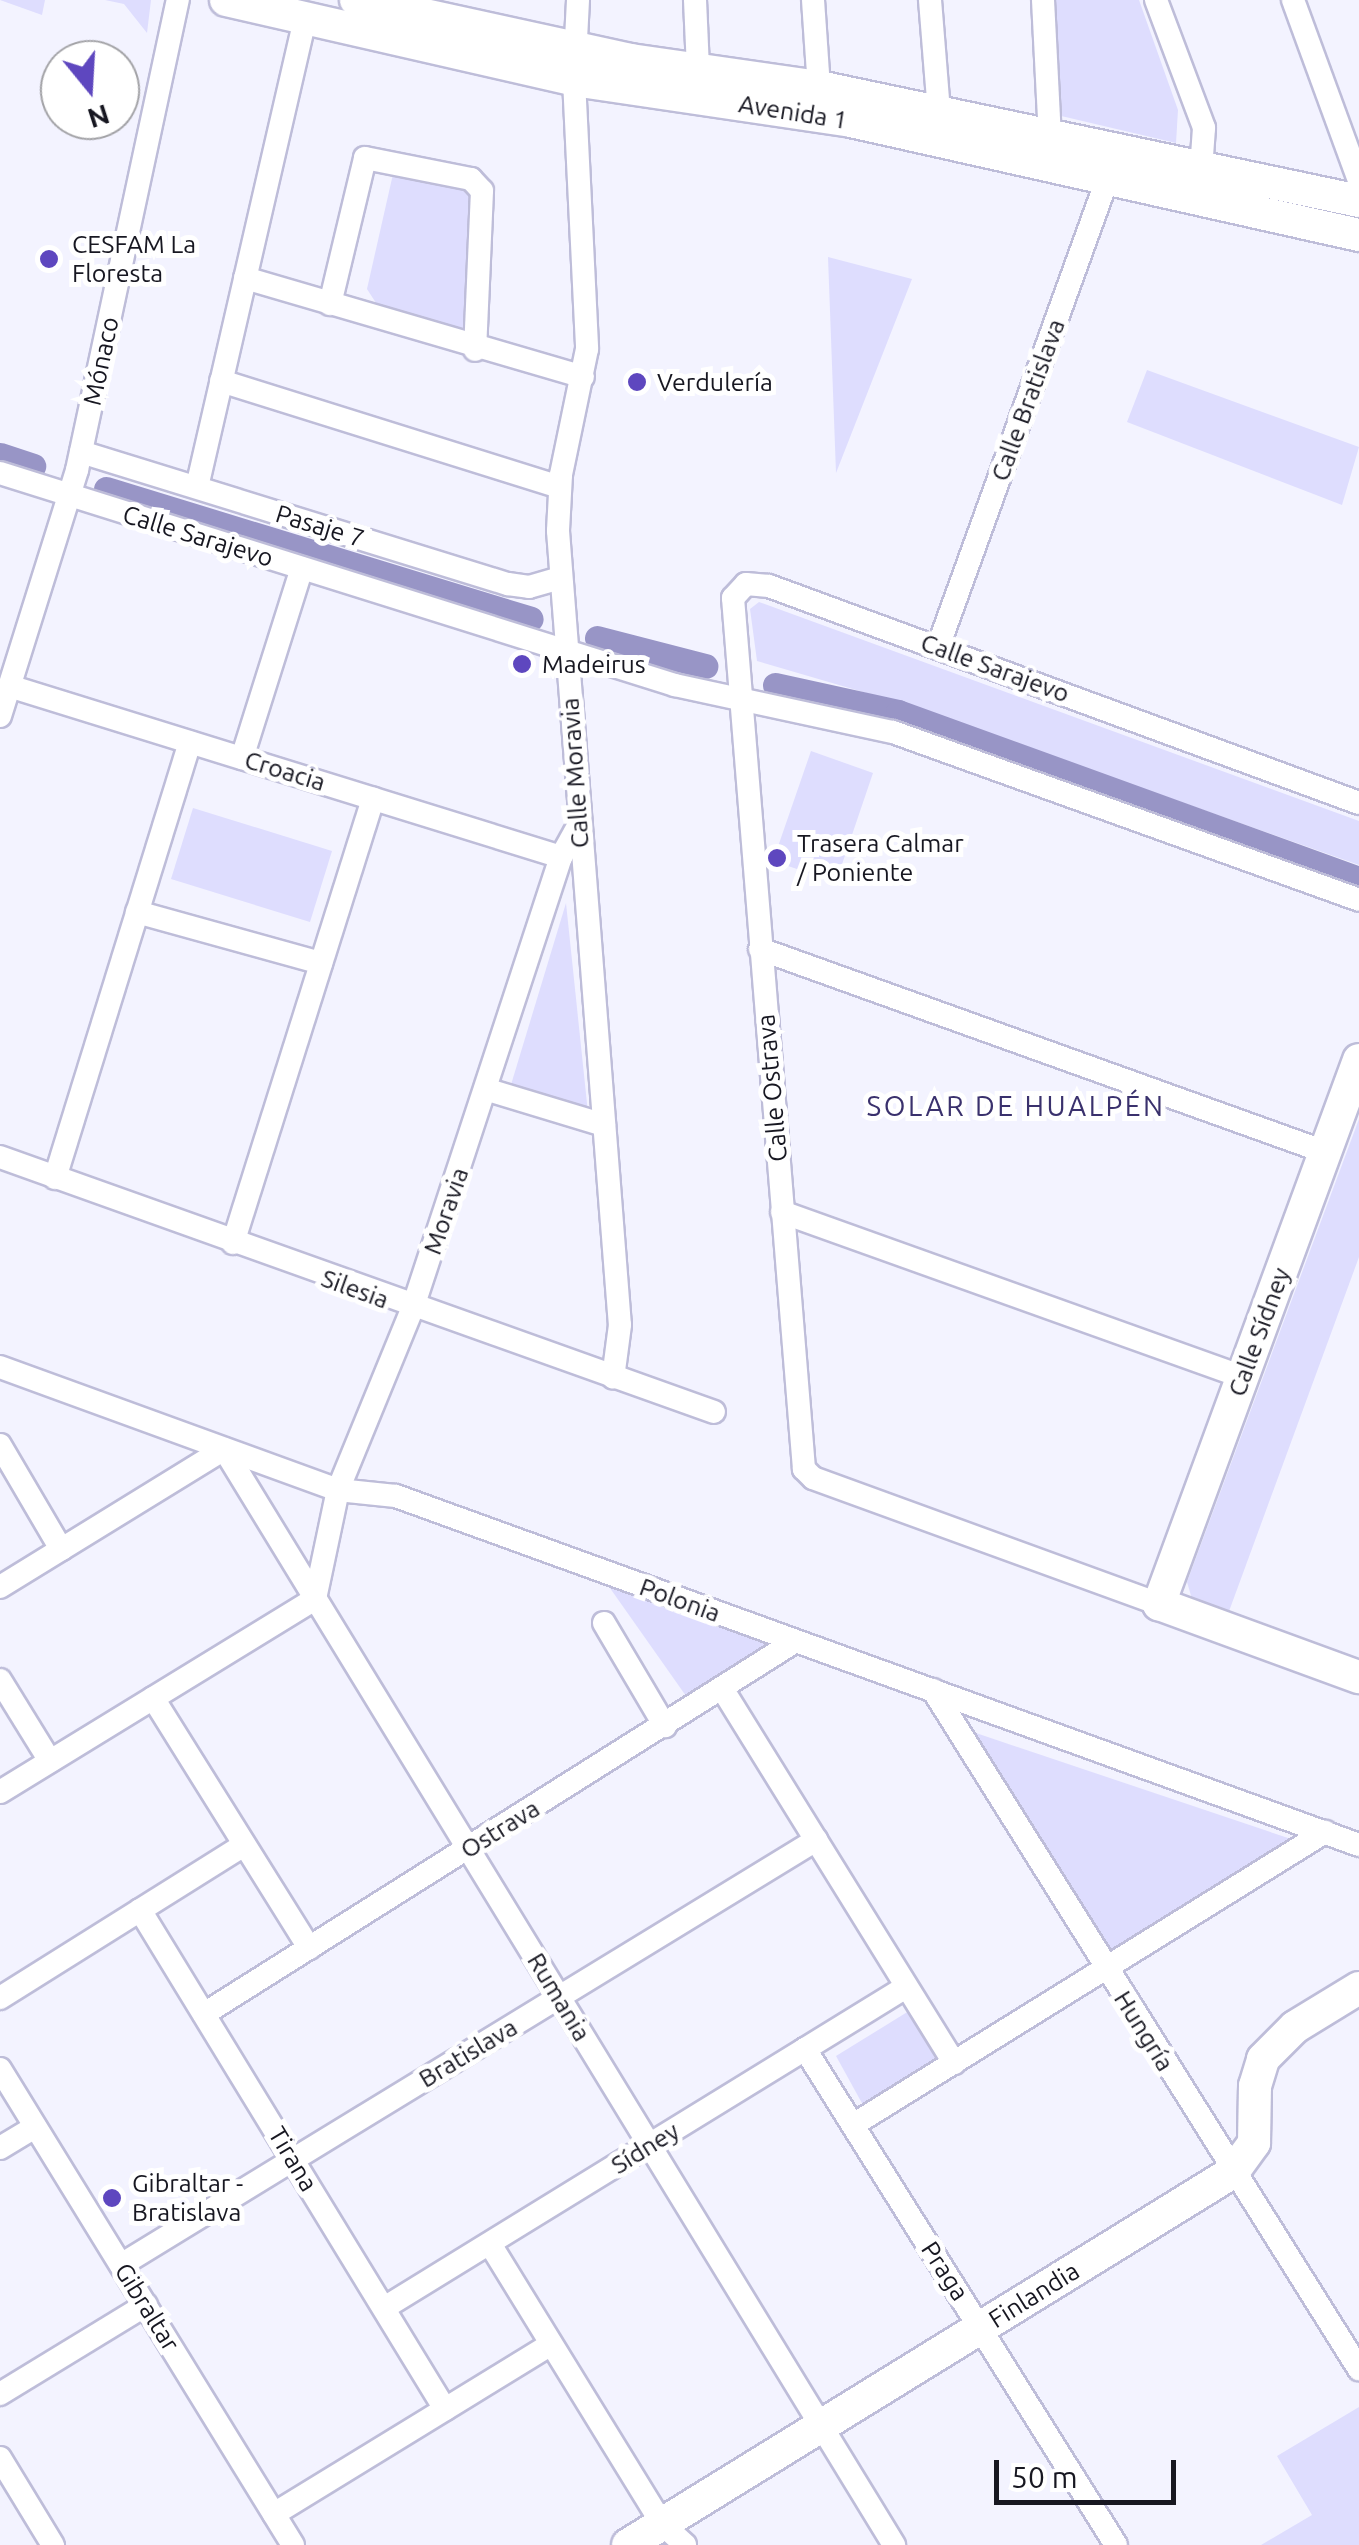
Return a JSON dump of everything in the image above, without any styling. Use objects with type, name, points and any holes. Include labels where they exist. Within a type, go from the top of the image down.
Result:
[{"type":"street","name":"Mónaco","points":[[0,716],[81,452],[178,0]]},
{"type":"street","name":"Avenida 1","points":[[226,0],[852,120],[1112,165],[1359,235]]},
{"type":"street","name":"Avenida 1","points":[[357,0],[468,13],[576,65],[698,69],[818,86],[1050,138],[1112,165],[1201,170],[1359,201]]},
{"type":"street","name":"Calle Moravia","points":[[578,0],[576,65],[587,334],[583,377],[559,488],[561,578],[620,1325],[613,1378]]},
{"type":"street","points":[[695,0],[698,69]]},
{"type":"street","points":[[813,0],[818,86]]},
{"type":"street","points":[[930,0],[938,111]]},
{"type":"street","points":[[1044,0],[1050,138]]},
{"type":"street","points":[[1156,0],[1204,128],[1201,170]]},
{"type":"street","points":[[1293,0],[1359,180]]},
{"type":"street","points":[[197,488],[305,18]]},
{"type":"street","points":[[330,304],[365,158],[471,179],[482,191],[476,350]]},
{"type":"street","name":"Calle Bratislava","points":[[938,647],[1112,165]]},
{"type":"street","points":[[245,278],[476,350],[583,377]]},
{"type":"street","points":[[221,381],[559,488]]},
{"type":"street","name":"Pasaje 7","points":[[81,452],[508,584],[528,587],[561,578]]},
{"type":"street","name":"Calle Sarajevo","points":[[0,473],[566,652],[740,702],[893,732],[1359,900]]},
{"type":"street","points":[[242,758],[302,568]]},
{"type":"street","name":"Calle Sarajevo","points":[[740,702],[733,598],[746,584],[938,647],[1359,802]]},
{"type":"street","name":"Croacia","points":[[10,686],[561,857]]},
{"type":"street","name":"Calle Ostrava","points":[[740,702],[806,1473],[1159,1604]]},
{"type":"street","points":[[55,1178],[190,742]]},
{"type":"street","points":[[232,1243],[373,799]]},
{"type":"street","name":"Moravia","points":[[315,1599],[338,1490],[412,1310],[488,1090],[561,857],[579,824]]},
{"type":"street","points":[[138,912],[321,964]]},
{"type":"street","points":[[760,949],[1325,1152]]},
{"type":"street","name":"Calle Sídney","points":[[1159,1604],[1359,1060]]},
{"type":"street","points":[[488,1090],[604,1125]]},
{"type":"street","name":"Silesia","points":[[0,1158],[412,1310],[714,1412]]},
{"type":"street","points":[[782,1212],[1243,1377]]},
{"type":"street","name":"Polonia","points":[[0,1367],[338,1490],[396,1496],[1359,1844]]},
{"type":"street","points":[[0,1445],[61,1550]]},
{"type":"street","points":[[0,1587],[224,1450]]},
{"type":"street","name":"Rumania","points":[[224,1450],[894,2545]]},
{"type":"street","points":[[0,1792],[315,1599]]},
{"type":"street","points":[[1159,1604],[1359,1677]]},
{"type":"street","points":[[604,1623],[665,1726]]},
{"type":"street","name":"Ostrava","points":[[204,2014],[794,1642]]},
{"type":"street","points":[[0,1680],[50,1761]]},
{"type":"street","points":[[723,1690],[954,2064]]},
{"type":"street","name":"Hungría","points":[[932,1690],[1359,2369]]},
{"type":"street","points":[[153,1698],[309,1948]]},
{"type":"street","points":[[852,2125],[1107,1971],[1325,1832]]},
{"type":"street","name":"Bratislava","points":[[121,2265],[816,1840]]},
{"type":"street","points":[[0,1998],[244,1845]]},
{"type":"street","name":"Tirana","points":[[140,1910],[446,2409]]},
{"type":"street","name":"Sídney","points":[[384,2308],[906,1987]]},
{"type":"street","points":[[1233,2172],[1254,2143],[1254,2086],[1263,2058],[1295,2027],[1359,1988]]},
{"type":"street","name":"Praga","points":[[805,2049],[1116,2545]]},
{"type":"street","name":"Gibraltar","points":[[0,2070],[294,2545]]},
{"type":"street","points":[[0,2148],[35,2127]]},
{"type":"street","name":"Finlandia","points":[[628,2545],[673,2535],[821,2426],[1233,2172]]},
{"type":"street","points":[[490,2244],[673,2535]]},
{"type":"street","points":[[0,2394],[146,2305]]},
{"type":"street","points":[[274,2514],[551,2344]]},
{"type":"street","points":[[3,2470],[53,2545]]},
{"type":"shaded area","points":[[0,0],[45,0],[42,15]]},
{"type":"shaded area","points":[[105,0],[151,0],[147,33],[124,4]]},
{"type":"shaded area","points":[[1051,0],[1139,0],[1178,110],[1176,143],[1057,115]]},
{"type":"shaded area","points":[[393,174],[466,183],[475,195],[473,333],[376,303],[367,289]]},
{"type":"shaded area","points":[[828,257],[912,279],[836,473]]},
{"type":"shaded area","points":[[1147,370],[1359,447],[1342,505],[1127,422]]},
{"type":"shaded area","points":[[759,602],[1359,821],[1359,865],[904,704],[757,661],[750,609]]},
{"type":"shaded area","points":[[811,751],[873,773],[836,882],[773,861]]},
{"type":"shaded area","points":[[193,808],[332,851],[310,922],[171,879]]},
{"type":"shaded area","points":[[566,903],[588,1113],[510,1088]]},
{"type":"shaded area","points":[[1359,1119],[1359,1257],[1228,1614],[1192,1599],[1187,1582]]},
{"type":"shaded area","points":[[605,1581],[796,1651],[698,1713]]},
{"type":"shaded area","points":[[973,1732],[1297,1841],[1111,1952]]},
{"type":"shaded area","points":[[909,2011],[939,2058],[863,2105],[836,2056]]},
{"type":"shaded area","points":[[1359,2407],[1359,2545],[1261,2545],[1312,2515],[1277,2456]]},
{"type":"waterway","points":[[0,455],[33,466]]},
{"type":"waterway","points":[[106,489],[531,619]]},
{"type":"waterway","points":[[597,638],[705,666]]},
{"type":"waterway","points":[[775,685],[898,712],[1359,879]]},
{"type":"place","name":"CESFAM La Floresta","points":[[49,259]]},
{"type":"place","name":"Verdulería","points":[[637,382]]},
{"type":"place","name":"Madeirus","points":[[522,664]]},
{"type":"place","name":"Trasera Calmar / Poniente","points":[[777,858]]},
{"type":"place","name":"Gibraltar - Bratislava","points":[[112,2198]]},
{"type":"district","name":"SOLAR DE HUALPÉN","points":[[1016,1106]]}]
